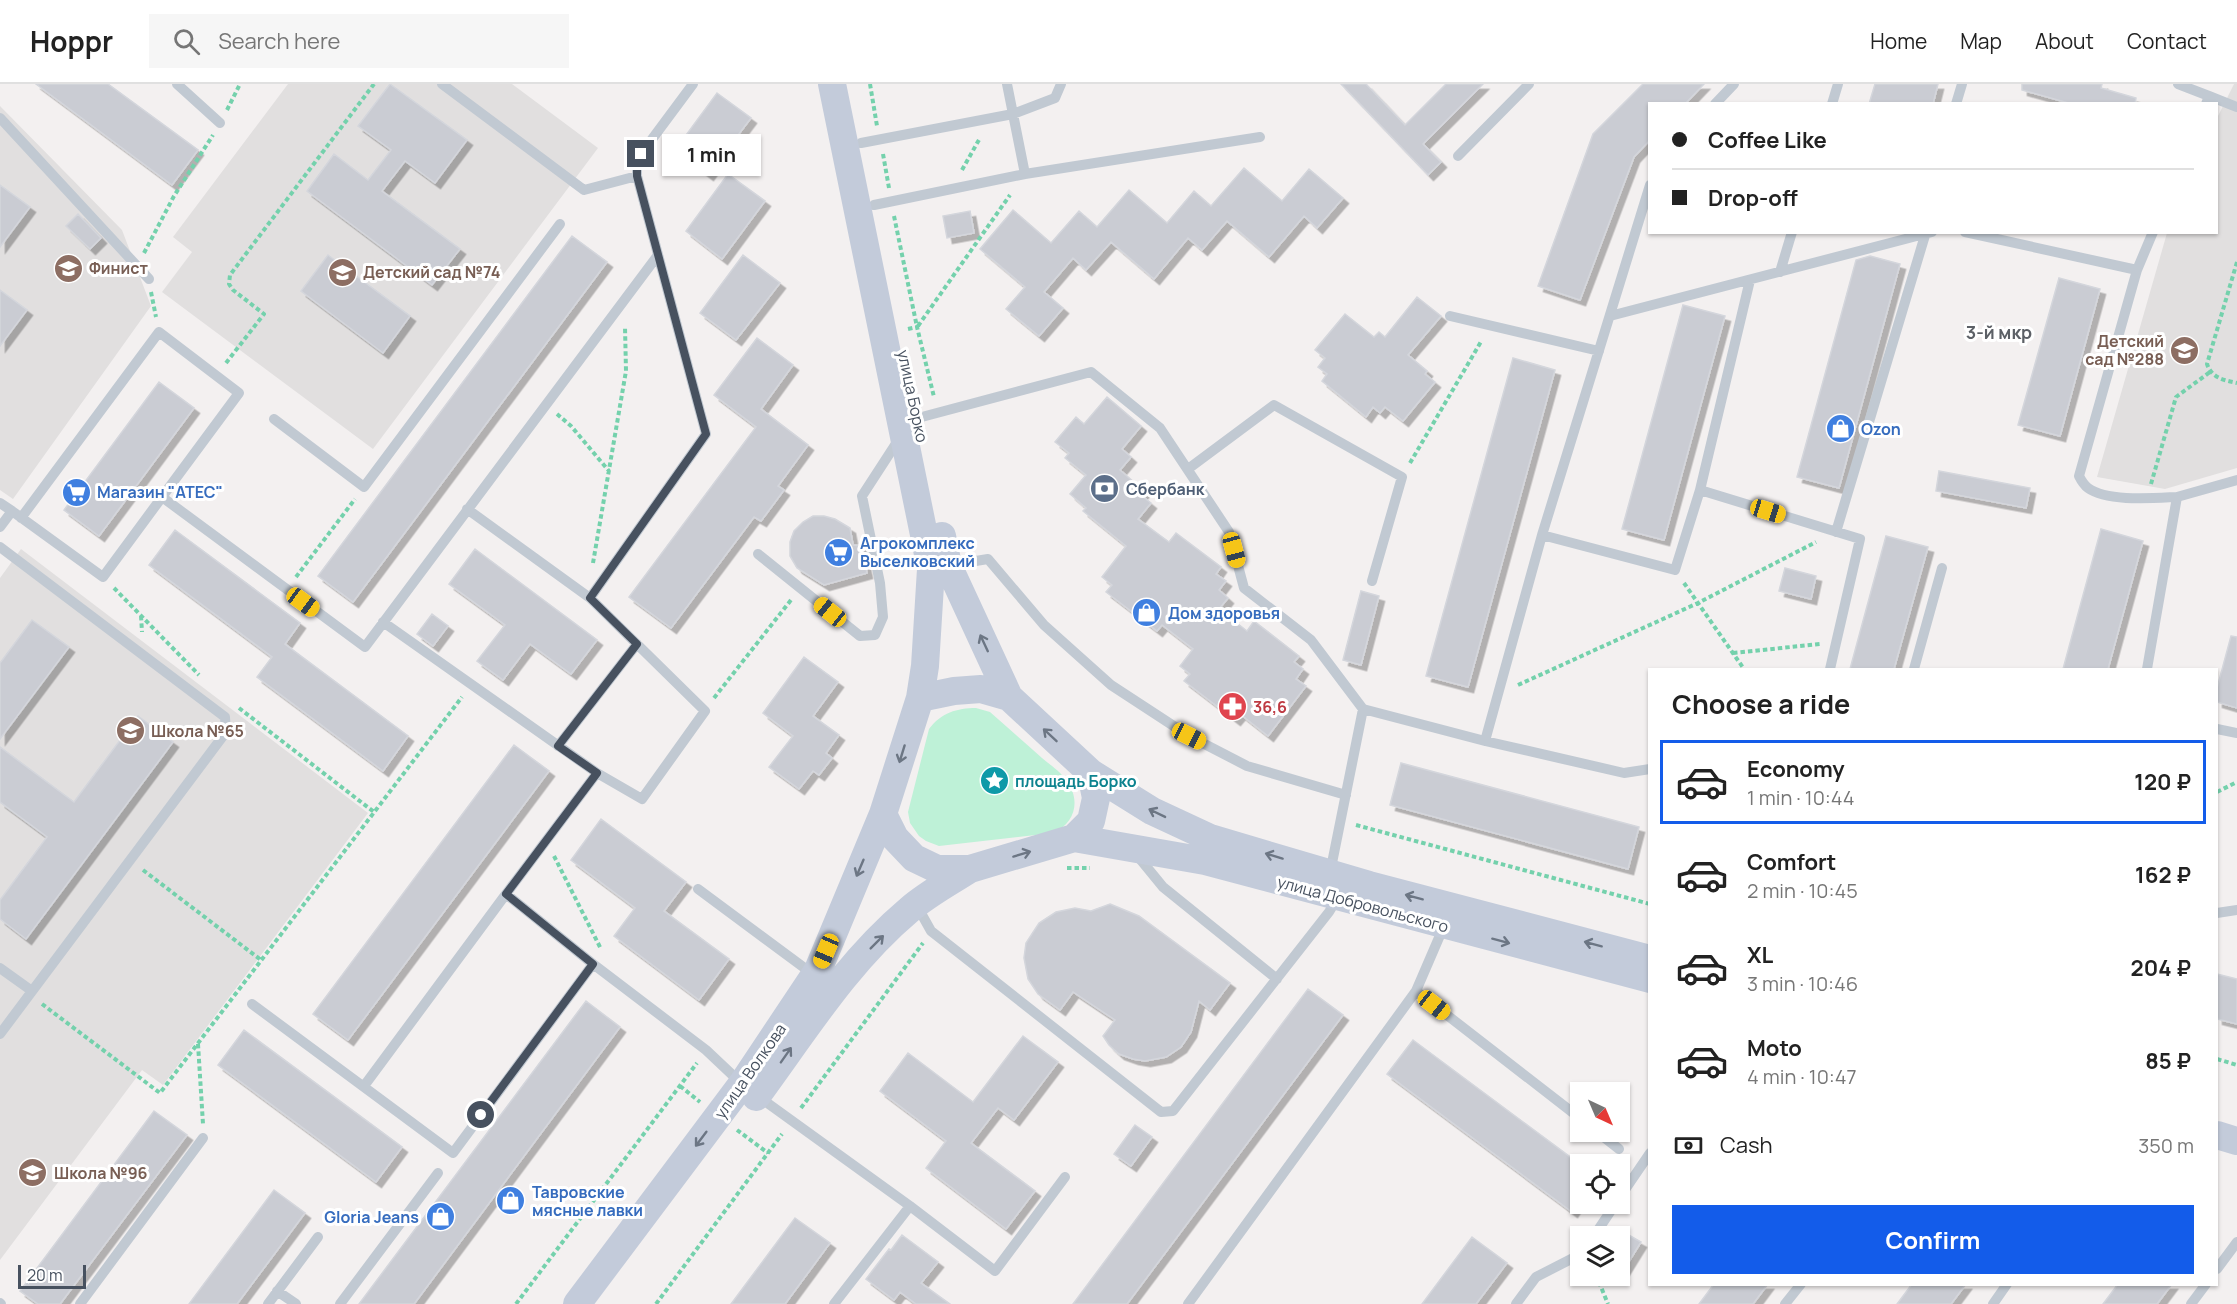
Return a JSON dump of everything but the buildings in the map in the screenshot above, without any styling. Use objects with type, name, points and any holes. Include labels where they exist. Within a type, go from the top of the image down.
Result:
[{"type":"main road","name":"улица Борко","points":[[832,84],[920,421],[948,565],[1009,696]]},
{"type":"main road","name":"улица Борко","points":[[849,84],[874,205],[908,328],[920,421],[931,569],[925,666],[920,698]]},
{"type":"main road","points":[[981,689],[1009,696],[1091,773],[1096,798],[1091,821],[1074,838],[970,869],[937,869],[914,858],[895,838],[883,814],[920,698],[954,691],[981,689]]},
{"type":"main road","name":"улица Добровольского","points":[[1091,773],[1152,811],[1210,837],[1444,926],[1648,979]]},
{"type":"main road","name":"улица Волкова","points":[[600,1304],[825,980],[883,814]]},
{"type":"main road","name":"улица Добровольского","points":[[1074,838],[1334,885],[1648,958]]},
{"type":"main road","points":[[825,980],[916,905],[970,869]]},
{"type":"main road","name":"улица Волкова","points":[[577,1304],[750,1090]]},
{"type":"main road","points":[[2218,1114],[2237,1120]]},
{"type":"main road","points":[[2218,1135],[2237,1141]]},
{"type":"lane","points":[[177,84],[220,123]]},
{"type":"lane","points":[[442,84],[585,190],[637,176]]},
{"type":"lane","points":[[590,598],[706,434],[637,176],[637,165],[641,154],[693,84]]},
{"type":"lane","points":[[1007,84],[1025,174]]},
{"type":"lane","points":[[861,143],[1013,114],[1055,98],[1061,84]]},
{"type":"lane","points":[[1458,156],[1529,84]]},
{"type":"lane","points":[[1717,102],[1734,84]]},
{"type":"lane","points":[[1833,102],[1838,84]]},
{"type":"lane","points":[[1957,102],[1962,84]]},
{"type":"lane","points":[[2178,84],[2207,100]]},
{"type":"lane","points":[[2218,103],[2237,107]]},
{"type":"lane","points":[[0,118],[149,279]]},
{"type":"lane","points":[[874,205],[1025,174],[1260,137]]},
{"type":"lane","points":[[1485,741],[1542,535],[1648,192]]},
{"type":"lane","points":[[274,419],[364,487],[560,224]]},
{"type":"lane","points":[[1780,272],[1791,234]]},
{"type":"lane","points":[[1610,316],[1924,234]]},
{"type":"lane","points":[[1836,532],[1928,234]]},
{"type":"lane","points":[[1974,234],[2137,270]]},
{"type":"lane","points":[[2152,234],[2137,270],[2079,476],[2087,487],[2101,494],[2146,499],[2177,497],[2237,480]]},
{"type":"lane","points":[[162,497],[365,647],[658,255]]},
{"type":"lane","points":[[1542,535],[1675,570],[1700,490],[1750,280]]},
{"type":"lane","points":[[1450,316],[1599,351]]},
{"type":"lane","points":[[0,503],[17,515],[103,577],[239,393],[159,332],[17,515],[0,527]]},
{"type":"lane","points":[[758,554],[860,636],[875,634],[883,617],[880,583],[862,496],[920,421],[1091,372],[1160,428],[1229,532],[1244,588],[1311,640],[1364,709],[1485,741],[1624,773],[1648,769]]},
{"type":"lane","points":[[1188,469],[1274,405],[1402,477],[1372,580]]},
{"type":"lane","points":[[1700,490],[1860,540],[1830,668]]},
{"type":"lane","points":[[2147,668],[2177,497]]},
{"type":"lane","points":[[383,622],[597,773],[642,799],[705,711],[590,598],[467,509]]},
{"type":"lane","points":[[0,547],[225,717],[226,732],[0,1034]]},
{"type":"lane","points":[[948,565],[988,559],[1044,625],[1111,685],[1189,736],[1247,766],[1346,795]]},
{"type":"lane","points":[[1914,668],[1942,568]]},
{"type":"lane","points":[[558,746],[637,644]]},
{"type":"lane","points":[[916,905],[931,931],[1161,1112],[1173,1111],[1329,912],[1341,821],[1364,709]]},
{"type":"lane","points":[[2218,729],[2237,733]]},
{"type":"lane","points":[[364,1086],[597,773]]},
{"type":"lane","points":[[1132,848],[1162,887],[1277,979]]},
{"type":"lane","points":[[698,889],[825,980]]},
{"type":"lane","points":[[506,894],[706,1050],[750,1090],[995,1271],[1065,1177]]},
{"type":"lane","points":[[2218,913],[2237,910]]},
{"type":"lane","points":[[1188,1304],[1416,991],[1444,926]]},
{"type":"lane","points":[[252,1004],[453,1152],[593,964]]},
{"type":"lane","points":[[0,968],[32,992]]},
{"type":"lane","points":[[1416,991],[1570,1110]]},
{"type":"lane","points":[[80,1304],[204,1138]]},
{"type":"lane","points":[[1610,1142],[1619,1149]]},
{"type":"lane","points":[[1630,1182],[1648,1156]]},
{"type":"lane","points":[[340,1304],[438,1173]]},
{"type":"lane","points":[[834,1304],[910,1206]]},
{"type":"lane","points":[[268,1304],[318,1237]]},
{"type":"lane","points":[[2218,1268],[2237,1242]]},
{"type":"lane","points":[[1516,1304],[1536,1277],[1570,1260]]},
{"type":"lane","points":[[1785,1304],[1799,1286]]},
{"type":"lane","points":[[1993,1304],[2006,1286]]},
{"type":"lane","points":[[2191,1304],[2204,1286]]},
{"type":"lane","points":[[277,1291],[296,1304]]},
{"type":"path","points":[[137,266],[174,196],[220,123],[240,84]]},
{"type":"path","points":[[217,376],[264,314],[233,290],[229,284],[230,275],[374,84]]},
{"type":"path","points":[[952,189],[990,118]]},
{"type":"path","points":[[920,421],[908,328],[1025,174]]},
{"type":"path","points":[[2237,262],[2207,364],[2210,372],[2220,379],[2237,383]]},
{"type":"path","points":[[149,279],[159,332]]},
{"type":"path","points":[[580,591],[594,562],[626,371],[624,299]]},
{"type":"path","points":[[1402,477],[1490,326]]},
{"type":"path","points":[[2146,499],[2176,397],[2210,372]]},
{"type":"path","points":[[546,404],[571,426],[609,471]]},
{"type":"path","points":[[287,590],[364,487]]},
{"type":"path","points":[[1498,694],[1698,603],[1836,532]]},
{"type":"path","points":[[1675,570],[1743,668]]},
{"type":"path","points":[[103,577],[203,679]]},
{"type":"path","points":[[705,711],[800,588]]},
{"type":"path","points":[[1733,653],[1836,642]]},
{"type":"path","points":[[32,992],[44,1006],[160,1094],[471,685]]},
{"type":"path","points":[[238,708],[374,812]]},
{"type":"path","points":[[2218,792],[2237,782]]},
{"type":"path","points":[[1341,821],[1648,903]]},
{"type":"path","points":[[546,841],[602,952],[593,964]]},
{"type":"path","points":[[130,860],[261,960]]},
{"type":"path","points":[[1060,867],[1094,868]]},
{"type":"path","points":[[656,1304],[931,931]]},
{"type":"path","points":[[198,1044],[204,1138]]},
{"type":"path","points":[[516,1304],[706,1050]]},
{"type":"path","points":[[2218,1059],[2237,1065]]},
{"type":"path","points":[[1601,1286],[1608,1304]]},
{"type":"shaded area","name":"Детский сад №74","points":[[288,84],[512,84],[598,148],[373,449],[162,292],[192,252],[173,237]]},
{"type":"shaded area","name":"Детский сад №288","points":[[2234,84],[2237,84],[2237,468],[2165,489],[2097,477],[2167,234],[2218,234],[2218,116]]},
{"type":"shaded area","name":"Финист","points":[[0,106],[122,230],[151,306],[13,499],[0,490]]},
{"type":"shaded area","name":"Школа №65","points":[[21,549],[368,813],[163,1085],[142,1070],[0,1260],[0,578]]},
{"type":"green space","points":[[976,708],[990,712],[1058,771],[1071,787],[1075,802],[1074,810],[1061,829],[1053,833],[939,846],[919,836],[910,823],[908,812],[929,729],[950,712]]},
{"type":"place","name":"Финист","points":[[68,268]]},
{"type":"place","name":"Детский сад №74","points":[[342,272]]},
{"type":"place","name":"Детский сад №288","points":[[2185,350]]},
{"type":"place","name":"Ozon","points":[[1840,429]]},
{"type":"place","name":"Сбербанк","points":[[1105,489]]},
{"type":"place","name":"Магазин \"АТЕС\"","points":[[76,492]]},
{"type":"place","name":"Агрокомплекс Выселковский","points":[[839,552]]},
{"type":"place","name":"Дом здоровья","points":[[1147,613]]},
{"type":"place","name":"36,6","points":[[1232,707]]},
{"type":"place","name":"Школа №65","points":[[130,731]]},
{"type":"place","name":"площадь Борко","points":[[994,781]]},
{"type":"place","name":"Школа №96","points":[[33,1173]]},
{"type":"place","name":"Тавровские мясные лавки","points":[[511,1201]]},
{"type":"place","name":"Gloria Jeans","points":[[440,1217]]},
{"type":"district","name":"3-й мкр","points":[[1999,332]]},
{"type":"route","points":[[481,1115],[593,964],[506,894],[597,773],[558,746],[637,644],[590,598],[706,434],[637,176],[637,165],[641,154]]}]
